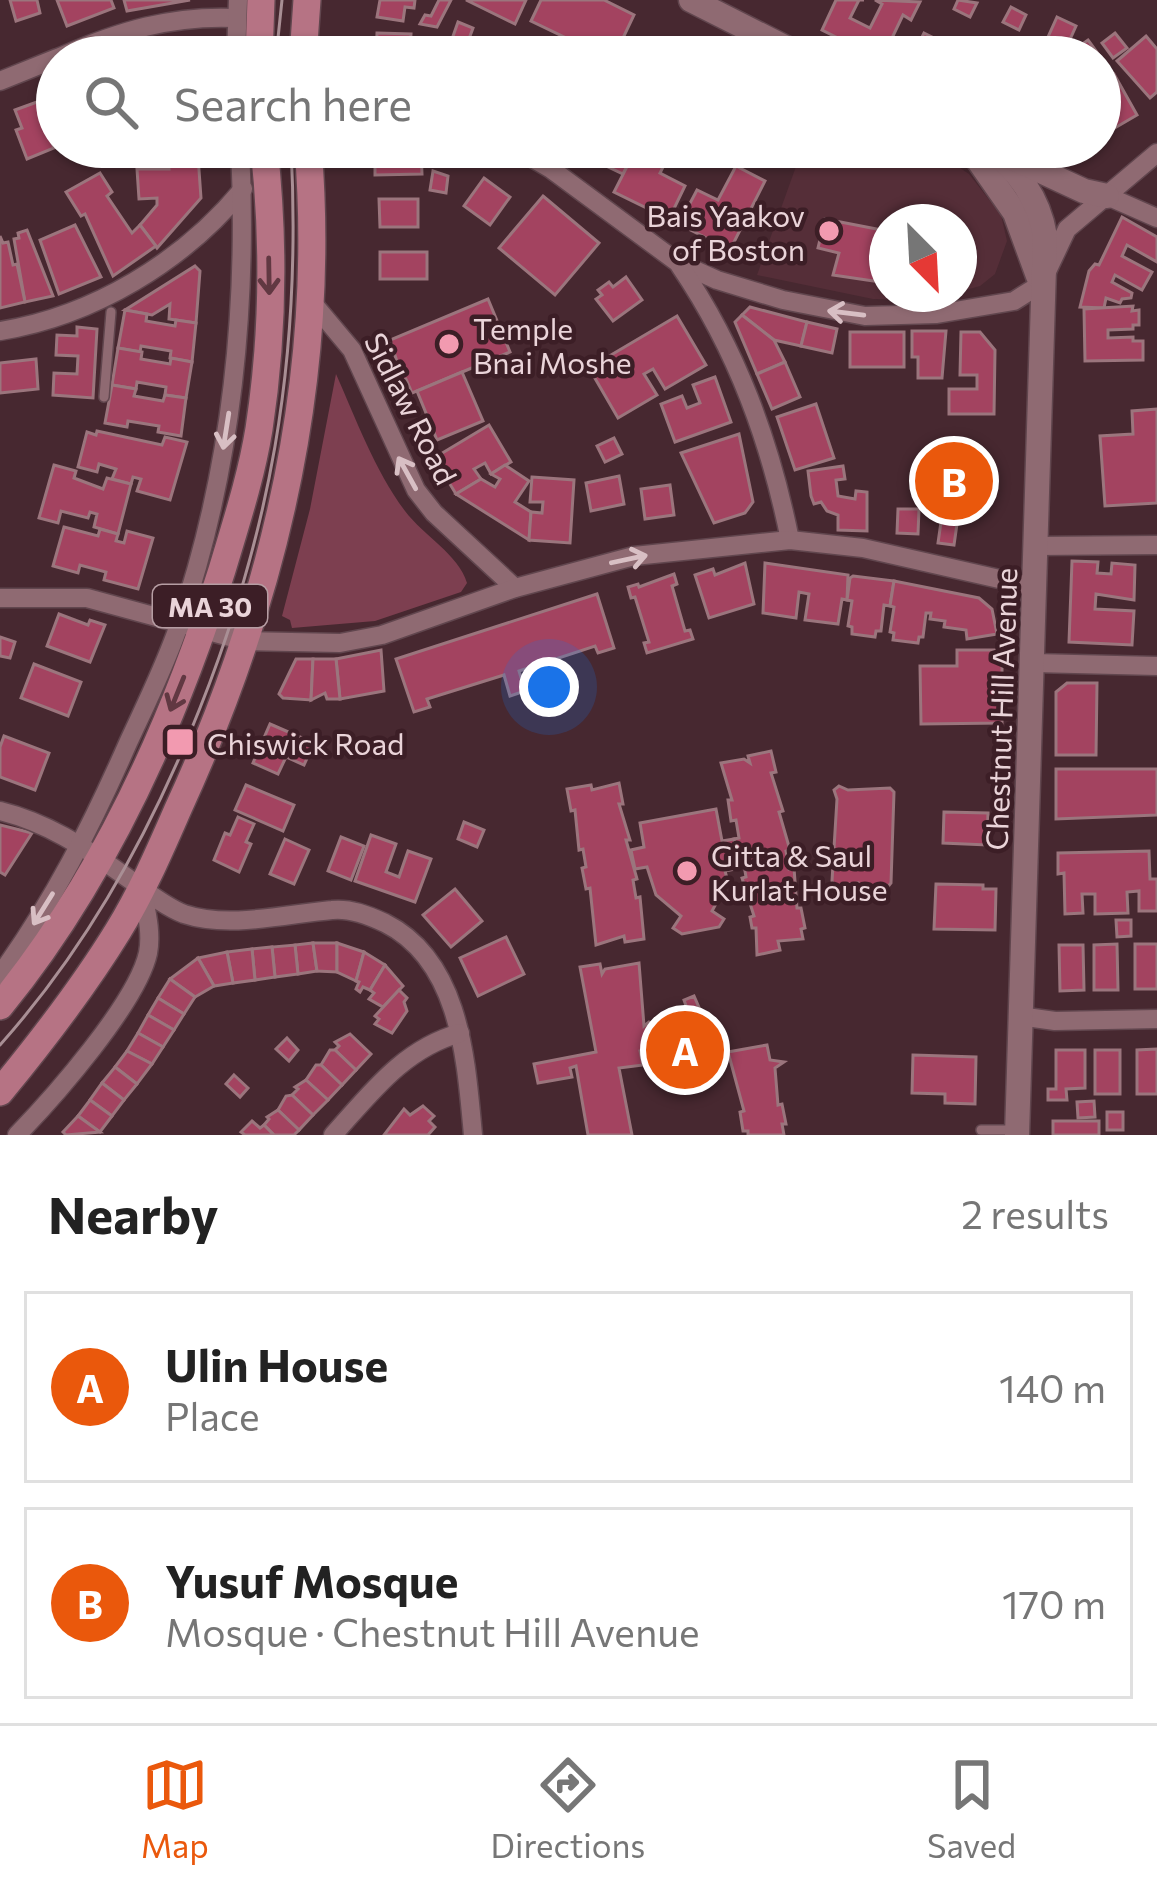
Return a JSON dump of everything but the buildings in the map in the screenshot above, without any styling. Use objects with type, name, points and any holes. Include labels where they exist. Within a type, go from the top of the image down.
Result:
[{"type":"main road","points":[[260,36],[261,0]]},
{"type":"main road","points":[[304,36],[307,0]]},
{"type":"main road","points":[[692,0],[763,36]]},
{"type":"main road","name":"MA 30","points":[[0,1006],[69,912],[92,853],[160,736],[191,628],[248,487],[259,428],[269,302],[262,168]]},
{"type":"main road","name":"MA 30","points":[[0,1093],[72,999],[142,888],[194,775],[245,641],[297,444],[314,222],[310,168]]},
{"type":"main road","name":"Chestnut Hill Avenue","points":[[984,168],[1016,213],[1041,284]]},
{"type":"main road","name":"Chestnut Hill Avenue","points":[[1012,168],[1039,213],[1045,236],[1017,1133]]},
{"type":"main road","points":[[1033,168],[1107,196]]},
{"type":"street","points":[[117,36],[148,24],[237,9]]},
{"type":"street","points":[[0,81],[36,67]]},
{"type":"street","points":[[548,168],[677,262],[783,300],[865,316],[937,314],[1014,301],[1041,284],[1067,229],[1157,153]]},
{"type":"street","points":[[0,331],[75,310],[130,283],[204,233],[242,191],[253,168]]},
{"type":"street","points":[[191,628],[237,363],[242,315],[242,191],[253,168]]},
{"type":"street","points":[[1107,196],[1157,218]]},
{"type":"street","points":[[677,262],[698,292],[749,393],[770,448],[790,540]]},
{"type":"street","name":"Sidlaw Road","points":[[310,301],[352,350],[416,490],[434,513],[515,588]]},
{"type":"street","points":[[0,598],[87,598],[245,641],[340,643],[382,635],[515,588],[634,556],[790,540],[863,548],[1034,587]]},
{"type":"street","points":[[1036,546],[1157,545]]},
{"type":"street","points":[[1034,663],[1157,666]]},
{"type":"street","points":[[0,811],[45,826],[185,914],[225,920],[338,909],[379,920],[410,940],[428,959],[460,1033],[473,1135]]},
{"type":"street","points":[[0,975],[92,853]]},
{"type":"street","points":[[16,1135],[86,1055],[146,960],[150,932],[142,888]]},
{"type":"street","points":[[1019,1016],[1055,1021],[1157,1019]]},
{"type":"street","points":[[333,1135],[400,1062],[420,1048],[460,1033]]},
{"type":"lane","points":[[104,397],[111,312]]},
{"type":"lane","points":[[981,1130],[1017,1133]]},
{"type":"shaded area","name":"Bais Yaakov of Boston","points":[[795,168],[960,168],[969,174],[1001,215],[1007,241],[995,274],[977,287],[977,204],[869,204],[869,298],[757,275]]},
{"type":"shaded area","points":[[336,374],[394,495],[449,554],[467,583],[461,592],[375,621],[292,628],[282,616],[310,509]]},
{"type":"tram line","points":[[278,36],[282,0]]},
{"type":"tram line","points":[[0,1045],[83,937],[130,859],[189,735],[241,590],[275,447],[285,375],[291,301],[292,168]]},
{"type":"place","name":"Bais Yaakov of Boston","points":[[829,231]]},
{"type":"place","name":"Temple Bnai Moshe","points":[[449,344]]},
{"type":"place","name":"Yusuf Mosque","points":[[954,481]]},
{"type":"place","name":"Chiswick Road","points":[[180,742]]},
{"type":"place","name":"Gitta & Saul Kurlat House","points":[[687,871]]},
{"type":"place","name":"Ulin House","points":[[685,1050]]}]
